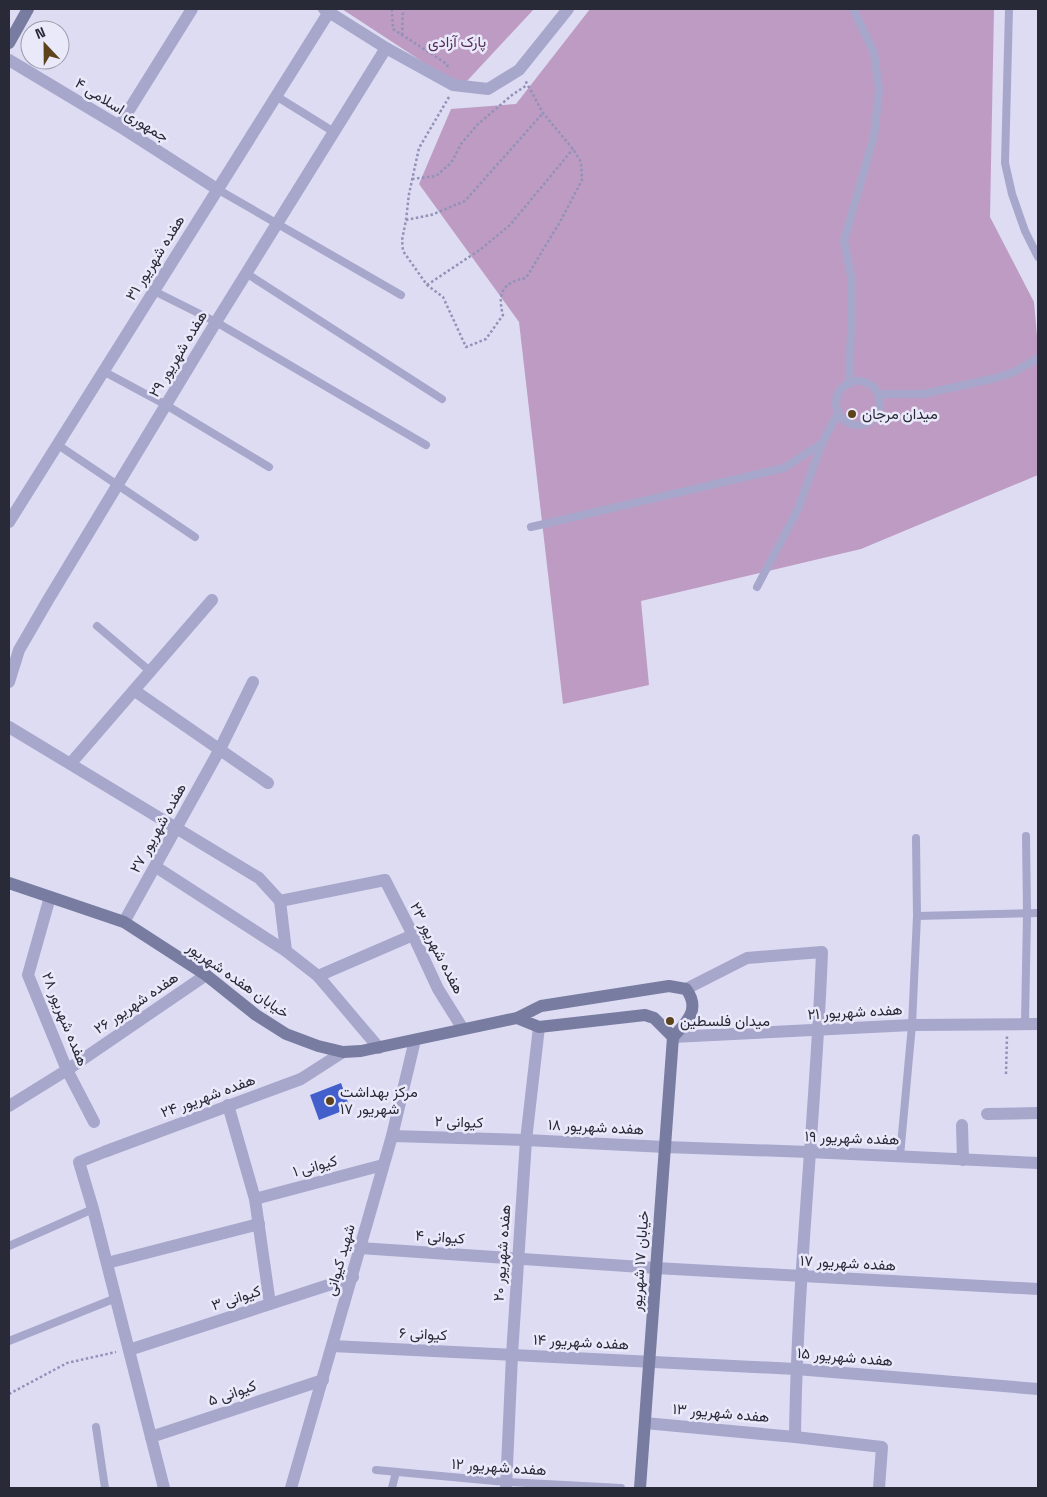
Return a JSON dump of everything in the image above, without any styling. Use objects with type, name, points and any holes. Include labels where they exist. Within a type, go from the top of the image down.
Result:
[{"type":"street","points":[[9,43],[28,9]]},
{"type":"street","points":[[118,126],[192,9]]},
{"type":"street","points":[[326,10],[386,48],[453,85],[488,89],[519,70],[568,9]]},
{"type":"street","name":"هفده شهریور ۳۱","points":[[9,522],[276,96],[326,10]]},
{"type":"street","name":"هفده شهریور ۲۹","points":[[9,682],[19,650],[216,322],[386,48]]},
{"type":"street","name":"جمهوری اسلامی ۴","points":[[9,60],[217,189]]},
{"type":"street","points":[[71,764],[212,600]]},
{"type":"street","name":"هفده شهریور ۲۷","points":[[124,922],[220,749],[253,682]]},
{"type":"street","points":[[135,691],[268,783]]},
{"type":"street","points":[[9,727],[259,878],[280,900],[286,952]]},
{"type":"street","points":[[156,867],[286,952],[318,976],[379,1048]]},
{"type":"street","name":"هفده شهریور ۲۳","points":[[280,900],[384,880],[413,935],[438,989],[463,1029]]},
{"type":"street","name":"خیابان هفده شهریور","points":[[9,883],[124,922],[206,975],[256,1015],[286,1034],[318,1046],[343,1052],[379,1048],[518,1018]]},
{"type":"street","name":"هفده شهریور ۲۸","points":[[50,897],[28,975],[67,1070],[94,1122]]},
{"type":"street","points":[[318,976],[413,935]]},
{"type":"street","points":[[518,1018],[541,1006],[669,986],[686,989],[747,958],[822,952],[819,1030],[801,1276],[796,1369],[795,1437]]},
{"type":"street","name":"هفده شهریور ۲۶","points":[[9,1106],[67,1070],[206,975]]},
{"type":"street","points":[[518,1018],[539,1027],[644,1016],[654,1018],[673,1037],[689,1020],[692,1007],[691,996],[686,989]]},
{"type":"street","name":"هفده شهریور ۲۱","points":[[673,1037],[912,1026],[1032,1024]]},
{"type":"street","name":"هفده شهریور ۲۰","points":[[506,1485],[526,1140],[539,1027]]},
{"type":"street","name":"خیابان ۱۷ شهریور","points":[[640,1488],[673,1037]]},
{"type":"street","name":"شهید کیوانی","points":[[290,1488],[353,1277],[392,1136],[414,1040]]},
{"type":"street","name":"هفده شهریور ۲۴","points":[[93,1209],[79,1162],[301,1079],[343,1052]]},
{"type":"street","points":[[228,1105],[256,1199],[270,1304]]},
{"type":"street","points":[[987,1114],[1038,1113]]},
{"type":"street","points":[[962,1125],[963,1160]]},
{"type":"street","name":"کیوانی ۲","points":[[392,1136],[526,1140]]},
{"type":"street","name":"هفده شهریور ۱۸","points":[[526,1140],[665,1147]]},
{"type":"street","name":"هفده شهریور ۱۹","points":[[665,1147],[1038,1163]]},
{"type":"street","name":"کیوانی ۱","points":[[256,1199],[383,1165]]},
{"type":"street","points":[[93,1209],[164,1488]]},
{"type":"street","points":[[107,1263],[259,1224]]},
{"type":"street","name":"کیوانی ۴","points":[[360,1248],[656,1268]]},
{"type":"street","name":"هفده شهریور ۱۷","points":[[656,1268],[1038,1290]]},
{"type":"street","name":"کیوانی ۳","points":[[129,1350],[353,1277]]},
{"type":"street","name":"کیوانی ۶","points":[[332,1346],[512,1356]]},
{"type":"street","name":"هفده شهریور ۱۴","points":[[512,1356],[650,1362]]},
{"type":"street","name":"هفده شهریور ۱۵","points":[[650,1362],[796,1369],[1038,1389]]},
{"type":"street","name":"کیوانی ۵","points":[[151,1437],[323,1380]]},
{"type":"street","name":"هفده شهریور ۱۳","points":[[645,1423],[795,1437],[882,1448],[879,1488]]},
{"type":"lane","points":[[848,384],[852,302],[844,241],[874,136],[879,90],[874,53],[853,9]]},
{"type":"lane","points":[[1009,9],[1005,163],[1012,194],[1025,231],[1038,257]]},
{"type":"lane","points":[[276,96],[334,132]]},
{"type":"lane","points":[[217,189],[401,295]]},
{"type":"lane","points":[[246,273],[442,399]]},
{"type":"lane","points":[[154,291],[216,322],[426,445]]},
{"type":"lane","points":[[878,394],[923,394],[996,378],[1014,372],[1038,358]]},
{"type":"lane","points":[[104,371],[166,405],[269,468]]},
{"type":"lane","points":[[865,383],[873,387],[878,394],[880,402],[879,411],[867,423],[851,424],[843,420],[838,413],[837,396],[848,384],[865,383]]},
{"type":"lane","points":[[757,587],[798,509],[822,443],[838,413]]},
{"type":"lane","points":[[532,527],[784,468],[822,443]]},
{"type":"lane","points":[[58,445],[195,537]]},
{"type":"lane","points":[[97,626],[151,672]]},
{"type":"lane","points":[[1026,836],[1032,1024]]},
{"type":"lane","points":[[900,1156],[912,1026],[917,916],[916,838]]},
{"type":"lane","points":[[917,916],[1038,913]]},
{"type":"lane","points":[[9,1246],[93,1209]]},
{"type":"lane","points":[[9,1341],[116,1298]]},
{"type":"lane","points":[[96,1427],[105,1488]]},
{"type":"lane","name":"هفده شهریور ۱۲","points":[[376,1470],[506,1485],[621,1488]]},
{"type":"lane","points":[[392,1488],[396,1472]]},
{"type":"path","points":[[392,9],[393,29],[447,64],[453,85],[447,102],[419,148],[408,194],[402,251],[427,285],[443,297],[466,347],[486,339],[503,315],[499,302],[502,290],[514,280],[526,278],[561,220],[582,180],[581,162],[544,112],[519,70]]},
{"type":"path","points":[[402,35],[403,9]]},
{"type":"path","points":[[412,179],[436,176],[451,163],[461,144],[477,125],[512,95],[527,85]]},
{"type":"path","points":[[406,220],[431,215],[465,202],[544,112]]},
{"type":"path","points":[[427,285],[481,249],[510,225],[573,149]]},
{"type":"path","points":[[1006,1074],[1007,1024]]},
{"type":"path","points":[[9,1394],[67,1363],[129,1350]]},
{"type":"green space","name":"پارک آزادی","points":[[342,9],[534,9],[467,81],[455,83]]},
{"type":"green space","points":[[590,9],[994,9],[990,217],[1034,302],[1038,348],[1038,475],[861,549],[641,601],[649,685],[563,704],[519,322],[419,184],[451,109],[516,104]]},
{"type":"building","name":"مرکز بهداشت ۱۷ شهریور","points":[[341,1083],[350,1108],[319,1120],[310,1095]]},
{"type":"place","name":"میدان مرجان","points":[[852,414]]},
{"type":"place","name":"میدان فلسطین","points":[[670,1021]]},
{"type":"place","name":"مرکز بهداشت ۱۷ شهریور","points":[[330,1101]]}]
